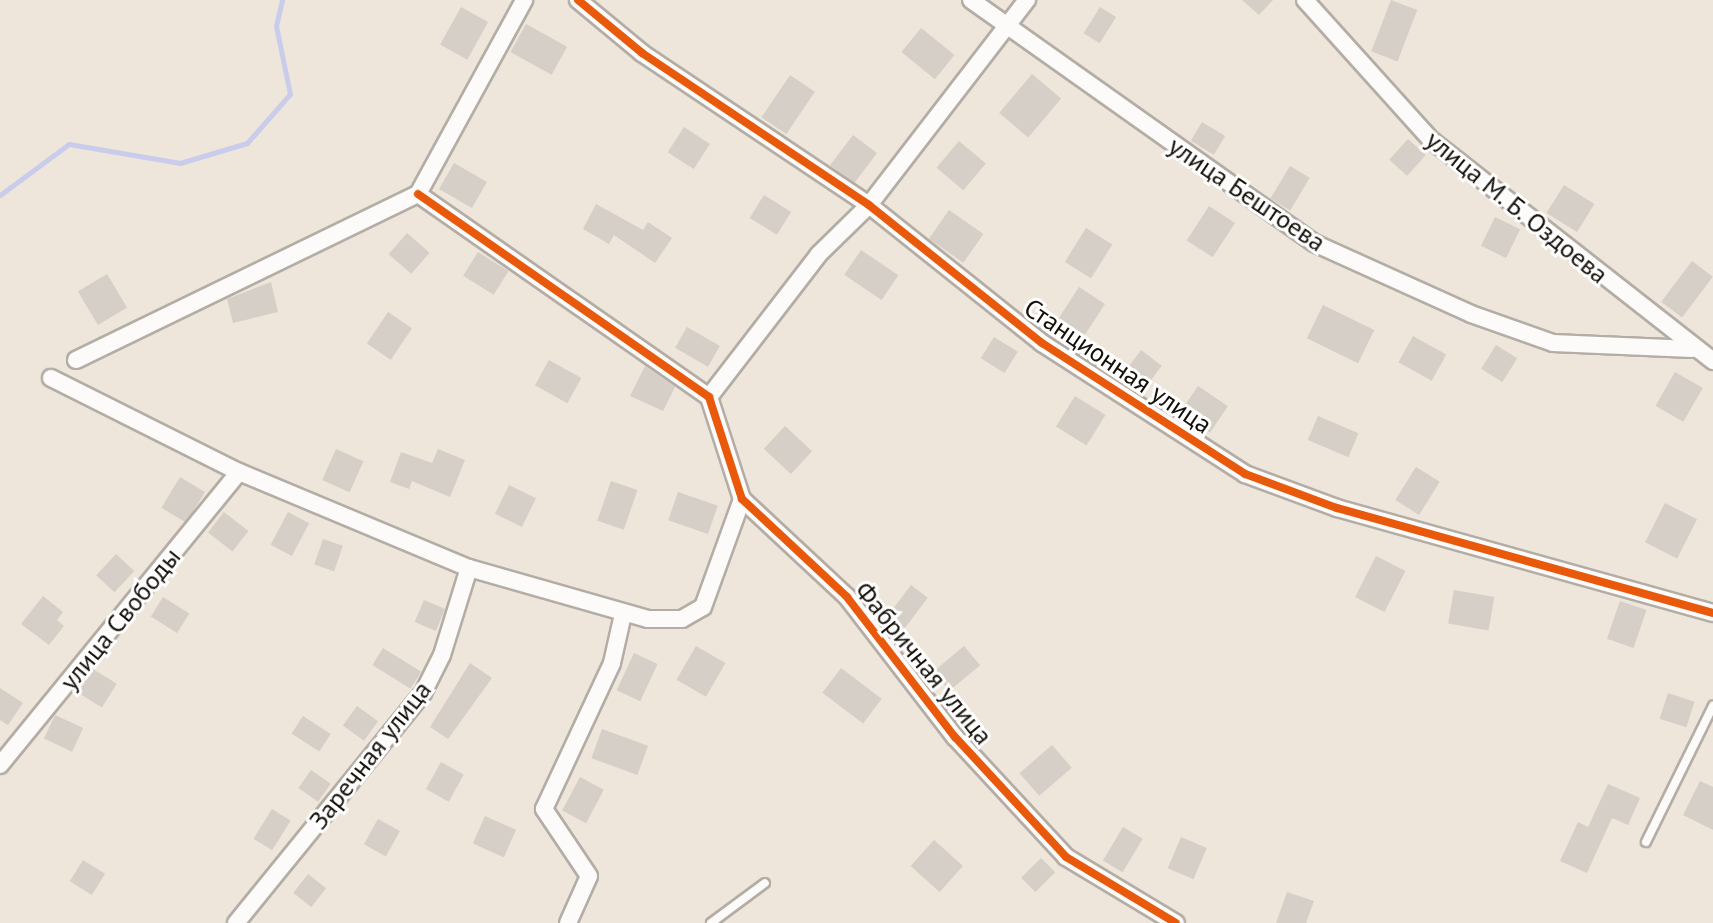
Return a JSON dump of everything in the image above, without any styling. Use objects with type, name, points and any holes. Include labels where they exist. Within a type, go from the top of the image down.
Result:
[{"type":"street","points":[[76,360],[418,194],[524,0]]},
{"type":"street","name":"Станционная улица","points":[[578,0],[642,53],[869,205],[1042,343],[1245,474],[1337,508],[1713,613]]},
{"type":"street","name":"улица Бештоева","points":[[971,0],[1314,243],[1471,314],[1553,343],[1692,349]]},
{"type":"street","points":[[418,194],[709,397],[819,254],[869,205],[1027,0]]},
{"type":"street","name":"улица М. Б. Оздоева","points":[[1305,0],[1430,139],[1692,349],[1713,361]]},
{"type":"street","points":[[51,378],[239,472],[469,568],[623,614],[670,621],[700,610],[742,499]]},
{"type":"street","name":"Фабричная улица","points":[[709,397],[742,499],[847,597],[955,737],[1066,857],[1176,923]]},
{"type":"street","name":"улица Свободы","points":[[0,765],[239,472]]},
{"type":"street","name":"Заречная улица","points":[[236,923],[423,693],[442,655],[469,568]]},
{"type":"street","points":[[568,923],[589,876],[544,809],[614,657],[623,614]]},
{"type":"lane","points":[[1646,842],[1713,706]]},
{"type":"lane","points":[[711,923],[765,883]]},
{"type":"building","points":[[1242,0],[1273,0],[1259,15]]},
{"type":"building","points":[[1391,0],[1417,10],[1397,61],[1371,51]]},
{"type":"building","points":[[461,7],[488,22],[467,60],[440,45]]},
{"type":"building","points":[[1100,7],[1116,17],[1100,43],[1084,33]]},
{"type":"building","points":[[526,24],[567,47],[552,75],[510,52]]},
{"type":"building","points":[[921,28],[954,55],[935,79],[901,52]]},
{"type":"building","points":[[1032,74],[1061,98],[1028,137],[999,113]]},
{"type":"building","points":[[790,75],[815,92],[786,134],[761,117]]},
{"type":"building","points":[[1202,122],[1225,136],[1214,155],[1191,141]]},
{"type":"building","points":[[684,127],[710,144],[694,169],[668,152]]},
{"type":"building","points":[[853,135],[877,153],[854,183],[830,165]]},
{"type":"building","points":[[1408,139],[1426,155],[1407,176],[1389,160]]},
{"type":"building","points":[[959,141],[986,163],[963,190],[937,168]]},
{"type":"building","points":[[454,163],[487,182],[472,208],[439,189]]},
{"type":"building","points":[[1290,166],[1310,178],[1290,210],[1270,199]]},
{"type":"building","points":[[1564,185],[1595,204],[1577,232],[1547,213]]},
{"type":"building","points":[[764,195],[791,212],[777,235],[750,218]]},
{"type":"building","points":[[596,204],[643,230],[648,222],[672,238],[655,263],[614,235],[609,244],[583,229]]},
{"type":"building","points":[[1209,206],[1235,223],[1213,257],[1187,240]]},
{"type":"building","points":[[949,210],[983,234],[963,263],[929,239]]},
{"type":"building","points":[[1495,217],[1520,229],[1506,258],[1481,246]]},
{"type":"building","points":[[1086,228],[1112,244],[1091,278],[1065,262]]},
{"type":"building","points":[[407,233],[430,253],[411,274],[389,254]]},
{"type":"building","points":[[861,250],[898,275],[882,300],[844,275]]},
{"type":"building","points":[[478,252],[509,271],[494,295],[463,276]]},
{"type":"building","points":[[1692,261],[1713,277],[1682,317],[1661,302]]},
{"type":"building","points":[[107,274],[127,307],[98,325],[78,292]]},
{"type":"building","points":[[271,282],[278,312],[233,323],[227,299]]},
{"type":"building","points":[[1079,287],[1105,304],[1084,337],[1058,320]]},
{"type":"building","points":[[1323,305],[1374,330],[1358,363],[1307,338]]},
{"type":"building","points":[[388,312],[412,328],[391,360],[367,344]]},
{"type":"building","points":[[687,327],[720,346],[708,367],[675,348]]},
{"type":"building","points":[[1413,336],[1446,354],[1432,381],[1398,362]]},
{"type":"building","points":[[994,337],[1018,352],[1004,373],[981,358]]},
{"type":"building","points":[[1496,345],[1517,358],[1502,382],[1481,369]]},
{"type":"building","points":[[1141,350],[1162,366],[1141,394],[1120,378]]},
{"type":"building","points":[[549,360],[581,378],[567,403],[535,385]]},
{"type":"building","points":[[645,366],[675,387],[663,411],[630,396]]},
{"type":"building","points":[[1675,372],[1703,388],[1683,422],[1656,406]]},
{"type":"building","points":[[1198,386],[1228,406],[1210,433],[1180,413]]},
{"type":"building","points":[[1075,396],[1106,415],[1086,446],[1056,427]]},
{"type":"building","points":[[1318,416],[1359,433],[1348,457],[1308,440]]},
{"type":"building","points":[[785,426],[812,451],[791,474],[764,449]]},
{"type":"building","points":[[336,449],[363,461],[350,492],[322,480]]},
{"type":"building","points":[[438,449],[465,460],[450,497],[412,481],[409,489],[390,482],[401,452],[432,463]]},
{"type":"building","points":[[1416,467],[1440,482],[1419,515],[1395,500]]},
{"type":"building","points":[[180,477],[205,492],[186,523],[161,508]]},
{"type":"building","points":[[611,481],[637,490],[624,530],[597,521]]},
{"type":"building","points":[[509,485],[536,498],[522,527],[495,514]]},
{"type":"building","points":[[678,492],[718,506],[708,534],[668,520]]},
{"type":"building","points":[[1665,503],[1697,519],[1677,559],[1645,542]]},
{"type":"building","points":[[224,512],[248,531],[232,552],[208,532]]},
{"type":"building","points":[[288,512],[309,523],[292,556],[271,545]]},
{"type":"building","points":[[323,539],[343,546],[334,571],[314,565]]},
{"type":"building","points":[[116,554],[134,571],[115,592],[96,575]]},
{"type":"building","points":[[1376,556],[1405,571],[1385,612],[1355,597]]},
{"type":"building","points":[[911,585],[928,598],[899,635],[883,623]]},
{"type":"building","points":[[1454,590],[1494,597],[1488,631],[1448,623]]},
{"type":"building","points":[[43,596],[63,612],[57,620],[64,626],[49,645],[21,624]]},
{"type":"building","points":[[163,597],[189,613],[177,633],[151,617]]},
{"type":"building","points":[[424,600],[445,609],[436,631],[415,622]]},
{"type":"building","points":[[1620,601],[1646,610],[1633,648],[1607,639]]},
{"type":"building","points":[[696,646],[725,663],[706,697],[676,680]]},
{"type":"building","points":[[964,646],[980,665],[949,691],[933,672]]},
{"type":"building","points":[[383,648],[421,672],[411,689],[372,665]]},
{"type":"building","points":[[634,653],[658,664],[640,701],[617,690]]},
{"type":"building","points":[[470,663],[492,678],[448,739],[430,727]]},
{"type":"building","points":[[841,668],[882,699],[863,723],[822,693]]},
{"type":"building","points":[[93,669],[117,684],[102,708],[78,693]]},
{"type":"building","points":[[0,688],[23,703],[8,725],[0,720]]},
{"type":"building","points":[[1668,693],[1695,702],[1686,727],[1660,719]]},
{"type":"building","points":[[357,706],[378,721],[364,741],[343,725]]},
{"type":"building","points":[[55,715],[83,728],[72,752],[44,739]]},
{"type":"building","points":[[303,716],[331,734],[319,752],[292,734]]},
{"type":"building","points":[[602,729],[648,746],[637,775],[591,758]]},
{"type":"building","points":[[1052,745],[1072,768],[1039,796],[1020,773]]},
{"type":"building","points":[[441,762],[464,775],[449,802],[426,789]]},
{"type":"building","points":[[311,770],[331,784],[318,802],[298,788]]},
{"type":"building","points":[[580,777],[604,790],[586,823],[562,811]]},
{"type":"building","points":[[1700,781],[1713,787],[1713,830],[1683,815]]},
{"type":"building","points":[[1608,784],[1640,798],[1628,825],[1612,818],[1587,873],[1560,861],[1578,822],[1588,827]]},
{"type":"building","points":[[272,809],[291,821],[272,850],[253,839]]},
{"type":"building","points":[[485,816],[516,830],[504,857],[473,843]]},
{"type":"building","points":[[378,819],[400,831],[386,856],[364,844]]},
{"type":"building","points":[[1123,827],[1143,839],[1123,872],[1103,860]]},
{"type":"building","points":[[1181,837],[1207,848],[1193,879],[1168,868]]},
{"type":"building","points":[[934,840],[963,866],[940,892],[911,866]]},
{"type":"building","points":[[1041,858],[1055,872],[1035,892],[1021,878]]},
{"type":"building","points":[[83,860],[105,874],[92,895],[70,881]]},
{"type":"building","points":[[308,874],[326,888],[311,907],[293,893]]},
{"type":"building","points":[[1287,892],[1314,901],[1306,923],[1276,923]]},
{"type":"waterway","points":[[0,195],[69,144],[180,163],[247,143],[290,94],[276,26],[282,0]]},
{"type":"cycle path","points":[[578,0],[642,53],[869,205],[1042,343],[1245,474],[1337,508],[1713,613]]},
{"type":"cycle path","points":[[418,194],[709,397],[742,499],[847,597],[955,737],[1066,857],[1176,923]]}]
